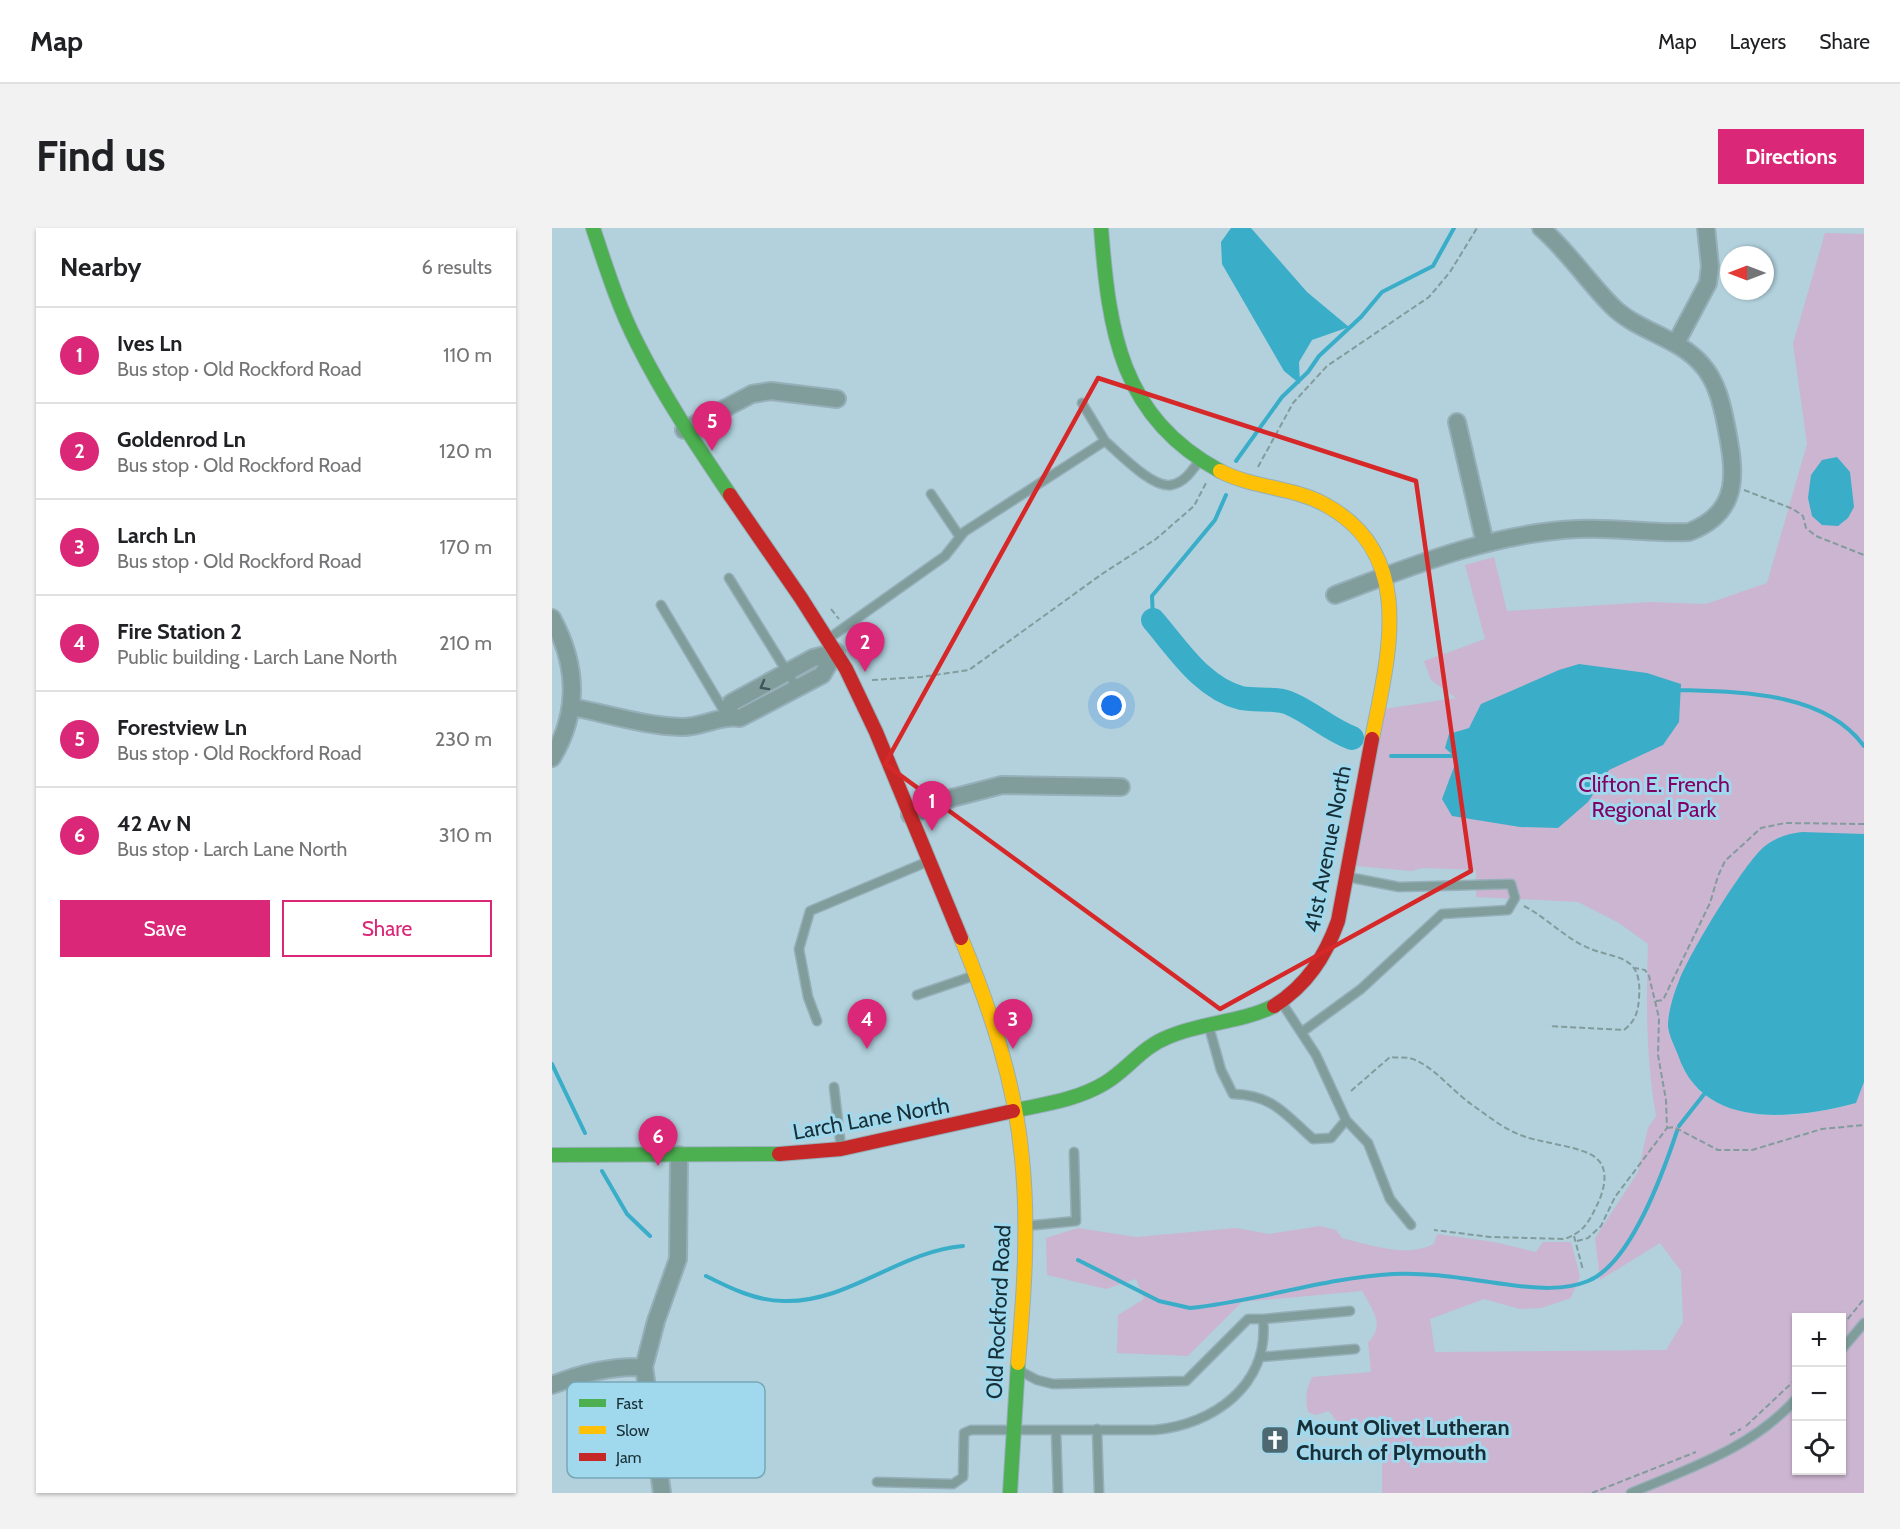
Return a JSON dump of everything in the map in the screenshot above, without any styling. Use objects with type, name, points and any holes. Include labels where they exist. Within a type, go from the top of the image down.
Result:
[{"type":"street","name":"Old Rockford Road","points":[[593,228],[610,285],[632,337],[684,430],[832,646],[851,682],[910,815],[975,975],[1001,1055],[1015,1112],[1022,1158],[1025,1301],[1012,1430],[1010,1493]]},
{"type":"street","name":"41st Avenue North","points":[[1015,1112],[1089,1092],[1112,1078],[1151,1045],[1178,1031],[1208,1023],[1236,1020],[1282,1003],[1318,968],[1331,945],[1338,921],[1392,634],[1392,608],[1386,575],[1360,533],[1342,516],[1315,501],[1250,483],[1213,467],[1200,459],[1153,417],[1132,387],[1118,356],[1106,296],[1101,228]]},
{"type":"street","points":[[1335,595],[1386,575],[1485,543],[1577,529],[1689,532],[1705,525],[1718,514],[1728,500],[1732,485],[1732,455],[1722,404],[1704,366],[1677,343],[1651,332],[1612,306],[1562,247],[1541,228]]},
{"type":"street","points":[[1677,343],[1697,309],[1708,283],[1710,266],[1706,228]]},
{"type":"street","points":[[684,430],[752,394],[771,391],[837,399]]},
{"type":"street","points":[[1457,422],[1485,543]]},
{"type":"street","points":[[552,618],[564,639],[574,685],[572,707],[565,731],[552,758]]},
{"type":"street","points":[[727,716],[732,704],[832,646]]},
{"type":"street","points":[[572,707],[682,727],[707,724],[727,716],[740,718],[822,675],[832,646]]},
{"type":"street","points":[[910,815],[952,798],[1002,785],[1121,787]]},
{"type":"street","name":"Larch Lane North","points":[[552,1155],[785,1154],[842,1149],[1015,1112]]},
{"type":"street","points":[[646,1382],[644,1367],[656,1321],[678,1259],[679,1155]]},
{"type":"street","points":[[552,1385],[583,1373],[624,1367],[644,1367]]},
{"type":"street","points":[[660,1478],[662,1493]]},
{"type":"lane","points":[[1082,403],[1105,441],[1154,482],[1171,485],[1186,478],[1200,459]]},
{"type":"lane","points":[[832,646],[844,627],[945,556],[960,537],[1105,441]]},
{"type":"lane","points":[[931,494],[960,537]]},
{"type":"lane","points":[[729,578],[797,688]]},
{"type":"lane","points":[[661,605],[727,716]]},
{"type":"lane","points":[[817,1021],[808,997],[800,948],[810,911],[929,861]]},
{"type":"lane","points":[[1302,1032],[1361,989],[1442,914],[1508,910],[1515,898],[1511,884],[1399,887],[1345,877]]},
{"type":"lane","points":[[917,995],[975,975]]},
{"type":"lane","points":[[1282,1003],[1302,1032],[1346,1120],[1368,1143],[1390,1199],[1412,1225]]},
{"type":"lane","points":[[1208,1023],[1221,1070],[1233,1094],[1254,1095],[1270,1101],[1313,1139],[1331,1138],[1346,1120]]},
{"type":"lane","points":[[834,1088],[842,1149]]},
{"type":"lane","points":[[1025,1226],[1076,1221],[1074,1152]]},
{"type":"lane","points":[[1017,1369],[1037,1380],[1053,1384],[1186,1381],[1248,1319],[1350,1311]]},
{"type":"lane","points":[[877,1482],[953,1484],[963,1477],[964,1433],[971,1430],[1056,1431],[1179,1428],[1217,1412],[1234,1398],[1261,1357],[1265,1340],[1263,1319]]},
{"type":"lane","points":[[1846,1344],[1864,1323]]},
{"type":"lane","points":[[1261,1357],[1355,1349]]},
{"type":"lane","points":[[1631,1493],[1725,1454],[1780,1417],[1792,1404]]},
{"type":"lane","points":[[1097,1429],[1099,1493]]},
{"type":"lane","points":[[1056,1431],[1058,1493]]},
{"type":"path","points":[[1250,483],[1293,403],[1327,366],[1429,297],[1450,272],[1477,228]]},
{"type":"path","points":[[851,682],[921,677],[969,670],[1163,533],[1194,506],[1213,467]]},
{"type":"path","points":[[1732,485],[1793,508],[1803,516],[1806,528],[1816,536],[1864,555]]},
{"type":"path","points":[[830,608],[844,627]]},
{"type":"path","points":[[1656,1001],[1663,1000],[1710,903],[1725,861],[1761,828],[1785,824],[1864,824]]},
{"type":"path","points":[[1512,903],[1524,906],[1540,915],[1585,947],[1628,960],[1635,968],[1640,985],[1638,1010],[1633,1023],[1624,1030],[1549,1026]]},
{"type":"path","points":[[1576,1241],[1587,1238],[1601,1226],[1615,1197],[1667,1128],[1666,1100],[1658,1055],[1659,1018],[1656,1001],[1649,976],[1645,970],[1635,968]]},
{"type":"path","points":[[1351,1091],[1390,1057],[1410,1058],[1428,1068],[1454,1092],[1493,1120],[1523,1136],[1596,1157],[1602,1166],[1605,1180],[1601,1196],[1588,1225],[1574,1236],[1536,1239],[1490,1237],[1434,1230]]},
{"type":"path","points":[[1667,1128],[1674,1127],[1718,1150],[1752,1150],[1822,1129],[1864,1125]]},
{"type":"path","points":[[1574,1236],[1583,1270]]},
{"type":"path","points":[[1846,1321],[1864,1299]]},
{"type":"path","points":[[1723,1439],[1766,1409],[1792,1384]]},
{"type":"path","points":[[1592,1493],[1702,1450]]},
{"type":"highlighted area","points":[[1098,378],[1416,481],[1471,871],[1220,1009],[885,764]]},
{"type":"green space","name":"Clifton E. French Regional Park","points":[[1825,233],[1864,234],[1864,854],[1682,1067],[1696,1087],[1706,1096],[1723,1105],[1760,1114],[1799,1114],[1856,1103],[1864,1082],[1864,1493],[1382,1493],[1382,1418],[1363,1430],[1344,1431],[1329,1411],[1316,1415],[1308,1412],[1307,1402],[1307,1390],[1312,1377],[1371,1372],[1368,1342],[1373,1336],[1377,1323],[1362,1291],[1242,1302],[1188,1356],[1117,1353],[1118,1315],[1144,1299],[1136,1279],[1106,1289],[1047,1275],[1046,1238],[1078,1228],[1136,1237],[1236,1228],[1269,1234],[1320,1226],[1336,1230],[1342,1238],[1400,1250],[1412,1250],[1434,1244],[1437,1234],[1494,1242],[1536,1252],[1543,1242],[1571,1242],[1580,1276],[1571,1298],[1541,1308],[1520,1309],[1484,1299],[1430,1319],[1435,1352],[1666,1350],[1683,1322],[1681,1271],[1660,1243],[1600,1280],[1595,1238],[1638,1172],[1648,1128],[1656,1116],[1650,1073],[1648,1030],[1648,944],[1619,923],[1578,902],[1476,897],[1476,870],[1422,868],[1412,871],[1356,866],[1384,709],[1456,698],[1431,680],[1424,661],[1485,639],[1465,565],[1494,557],[1507,611],[1650,602],[1706,604],[1767,583],[1807,444],[1793,344]]},
{"type":"water","points":[[1231,228],[1251,228],[1307,292],[1349,327],[1312,340],[1299,362],[1300,384],[1284,371],[1222,264],[1221,242]]},
{"type":"water","points":[[1837,457],[1850,472],[1854,507],[1848,518],[1838,526],[1822,525],[1812,516],[1808,498],[1811,475],[1822,460]]},
{"type":"water","points":[[1579,664],[1647,673],[1681,684],[1679,722],[1663,745],[1609,770],[1588,802],[1558,828],[1520,827],[1452,816],[1442,799],[1457,759],[1445,748],[1449,734],[1469,728],[1481,704],[1559,670]]},
{"type":"water","points":[[1802,832],[1864,834],[1864,1082],[1856,1103],[1806,1113],[1754,1114],[1729,1108],[1708,1097],[1690,1080],[1670,1036],[1669,1015],[1675,991],[1685,968],[1744,870],[1769,843],[1782,836]]},
{"type":"waterway","points":[[1236,461],[1282,397],[1308,372],[1319,356],[1361,317],[1382,292],[1433,266],[1454,228]]},
{"type":"waterway","points":[[1153,620],[1152,596],[1215,520],[1226,495]]},
{"type":"waterway","points":[[1153,620],[1192,666],[1214,686],[1241,698],[1286,702],[1352,738]]},
{"type":"waterway","points":[[1677,690],[1753,694],[1804,705],[1827,714],[1847,728],[1864,746]]},
{"type":"waterway","points":[[1391,756],[1457,756]]},
{"type":"waterway","points":[[552,1064],[585,1133]]},
{"type":"waterway","points":[[1679,1126],[1705,1093]]},
{"type":"waterway","points":[[1078,1260],[1159,1301],[1190,1308],[1342,1280],[1393,1274],[1437,1275],[1530,1287],[1550,1288],[1579,1284],[1604,1271],[1631,1237],[1654,1192],[1677,1131]]},
{"type":"waterway","points":[[602,1171],[627,1214],[650,1236]]},
{"type":"waterway","points":[[706,1276],[763,1299],[784,1301],[807,1299],[852,1286],[917,1257],[963,1246]]},
{"type":"traffic: fast","points":[[593,228],[618,301],[647,363],[693,440],[730,495]]},
{"type":"traffic: fast","points":[[1101,228],[1109,302],[1126,368],[1141,398],[1160,425],[1187,449],[1220,471]]},
{"type":"traffic: fast","points":[[1013,1111],[1060,1101],[1094,1089],[1113,1077],[1150,1046],[1168,1037],[1194,1028],[1248,1016],[1274,1006]]},
{"type":"traffic: fast","points":[[552,1155],[779,1154]]},
{"type":"traffic: fast","points":[[1010,1493],[1018,1363]]},
{"type":"traffic: slow","points":[[1220,471],[1246,481],[1312,498],[1324,504],[1354,525],[1373,550],[1385,578],[1389,609],[1389,641],[1372,739]]},
{"type":"traffic: slow","points":[[961,938],[1000,1046],[1019,1130],[1024,1184],[1025,1235],[1018,1363]]},
{"type":"traffic: jam","points":[[730,495],[801,598],[846,669],[876,732],[961,938]]},
{"type":"traffic: jam","points":[[1274,1006],[1296,989],[1314,969],[1338,921],[1372,739]]},
{"type":"traffic: jam","points":[[779,1154],[841,1149],[1013,1111]]},
{"type":"place","name":"Forestview Ln","points":[[712,451]]},
{"type":"place","name":"Goldenrod Ln","points":[[865,672]]},
{"type":"place","name":"Ives Ln","points":[[932,831]]},
{"type":"place","name":"Fire Station 2","points":[[867,1049]]},
{"type":"place","name":"Larch Ln","points":[[1013,1049]]},
{"type":"place","name":"42 Av N","points":[[658,1166]]},
{"type":"place","name":"Mount Olivet Lutheran Church of Plymouth","points":[[1275,1440]]}]
